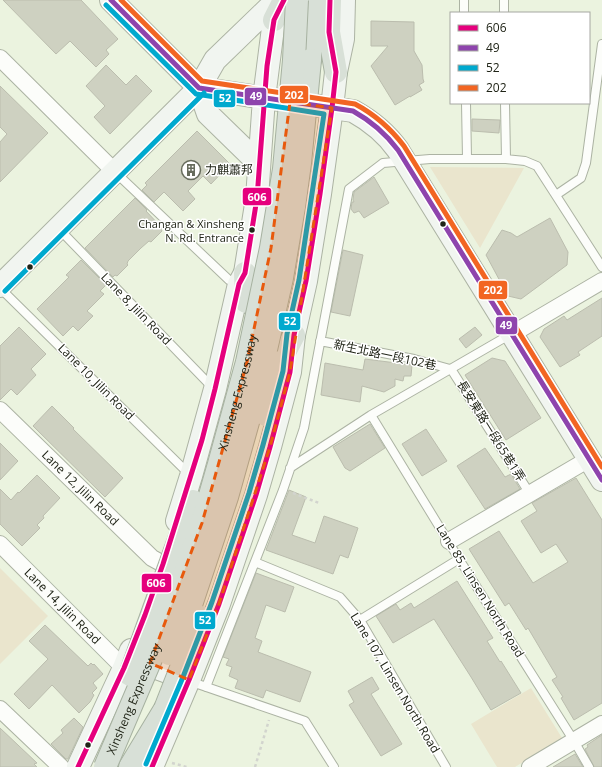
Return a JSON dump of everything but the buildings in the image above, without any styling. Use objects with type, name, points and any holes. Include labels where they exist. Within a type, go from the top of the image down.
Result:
[{"type":"highway","name":"Xinsheng Expressway","points":[[105,767],[160,638],[183,578],[220,464],[247,362],[271,248],[284,169],[294,60],[297,0]]},
{"type":"highway","name":"Xinsheng Expressway","points":[[119,767],[191,605],[227,497],[257,390],[282,278],[294,208],[310,60],[312,0]]},
{"type":"highway","points":[[330,0],[329,32],[336,72]]},
{"type":"highway","points":[[85,761],[124,690],[190,513],[210,451],[225,394],[243,286]]},
{"type":"highway","points":[[130,767],[165,709],[210,594],[258,445],[280,362],[294,335]]},
{"type":"street","points":[[111,0],[198,88],[208,114],[250,155],[259,159]]},
{"type":"street","points":[[152,767],[197,684],[219,604],[256,495],[290,372],[294,335],[306,281],[336,72],[343,40],[344,0]]},
{"type":"street","points":[[0,287],[198,88],[215,60],[276,6]]},
{"type":"street","points":[[85,761],[145,615],[163,564],[191,476],[243,286],[257,198],[264,98],[276,6]]},
{"type":"street","points":[[0,58],[115,172]]},
{"type":"street","points":[[198,88],[353,111],[374,124],[391,141],[405,161],[602,480]]},
{"type":"street","points":[[512,334],[602,280]]},
{"type":"street","name":"Lane 12, Jilin Road","points":[[0,410],[152,558],[163,564]]},
{"type":"street","points":[[449,541],[589,459]]},
{"type":"street","name":"Lane 14, Jilin Road","points":[[0,544],[124,668]]},
{"type":"street","points":[[163,564],[172,581],[142,653],[151,666],[197,684]]},
{"type":"street","points":[[85,761],[97,748],[135,671],[151,666]]},
{"type":"street","points":[[0,709],[61,767]]},
{"type":"street","points":[[530,767],[602,724]]},
{"type":"lane","points":[[464,0],[464,12]]},
{"type":"lane","points":[[504,0],[504,12]]},
{"type":"lane","points":[[556,195],[581,178],[586,163],[602,44]]},
{"type":"lane","points":[[466,104],[467,158]]},
{"type":"lane","points":[[505,104],[506,159]]},
{"type":"lane","points":[[334,767],[305,721],[197,684],[255,562],[283,490],[304,428],[349,189],[383,163],[467,158],[525,161],[537,166],[602,267]]},
{"type":"lane","points":[[115,172],[229,280],[243,286]]},
{"type":"lane","name":"Lane 8, Jilin Road","points":[[58,228],[215,389]]},
{"type":"lane","name":"Lane 10, Jilin Road","points":[[0,287],[191,476]]},
{"type":"lane","points":[[290,468],[371,414],[512,334]]},
{"type":"lane","name":"新生北路一段102巷","points":[[320,341],[414,359],[451,369]]},
{"type":"lane","name":"長安東路一段65巷1弄","points":[[451,369],[530,494]]},
{"type":"lane","name":"Lane 85, Linsen North Road","points":[[371,414],[459,559],[589,767]]},
{"type":"lane","points":[[360,620],[459,559]]},
{"type":"lane","name":"Lane 107, Linsen North Road","points":[[255,562],[340,597],[360,620],[446,767]]},
{"type":"path","points":[[283,490],[319,503]]},
{"type":"path","points":[[255,767],[272,710]]},
{"type":"highlighted area","points":[[290,102],[332,108],[290,372],[270,447],[219,604],[189,680],[150,663],[202,523],[247,362],[271,248]]},
{"type":"shaded area","points":[[430,167],[524,168],[480,248]]},
{"type":"shaded area","points":[[0,568],[48,616],[0,664]]},
{"type":"shaded area","points":[[531,688],[562,738],[515,767],[497,767],[471,724]]},
{"type":"transit line","name":"49","points":[[111,0],[199,88],[353,111],[366,119],[383,133],[398,150],[602,480]]},
{"type":"transit line","name":"202","points":[[121,0],[202,81],[355,104],[369,112],[388,128],[404,146],[602,467]]},
{"type":"transit line","name":"606","points":[[78,767],[124,668],[145,615],[163,564],[202,440],[239,284],[245,273],[257,198],[267,66],[274,20],[284,0]]},
{"type":"transit line","name":"606","points":[[152,767],[219,604],[256,495],[290,372],[294,335],[306,281],[320,194],[336,72],[329,32],[330,0]]},
{"type":"transit line","name":"52","points":[[106,5],[196,94],[324,114],[299,280],[287,334],[283,371],[263,445],[249,493],[212,602],[183,677],[146,764]]},
{"type":"transit line","name":"52","points":[[5,291],[204,93]]},
{"type":"place","name":"力麒蕭邦","points":[[191,170]]},
{"type":"place","name":"Changan & Xinsheng N. Rd. Entrance","points":[[252,230]]}]
